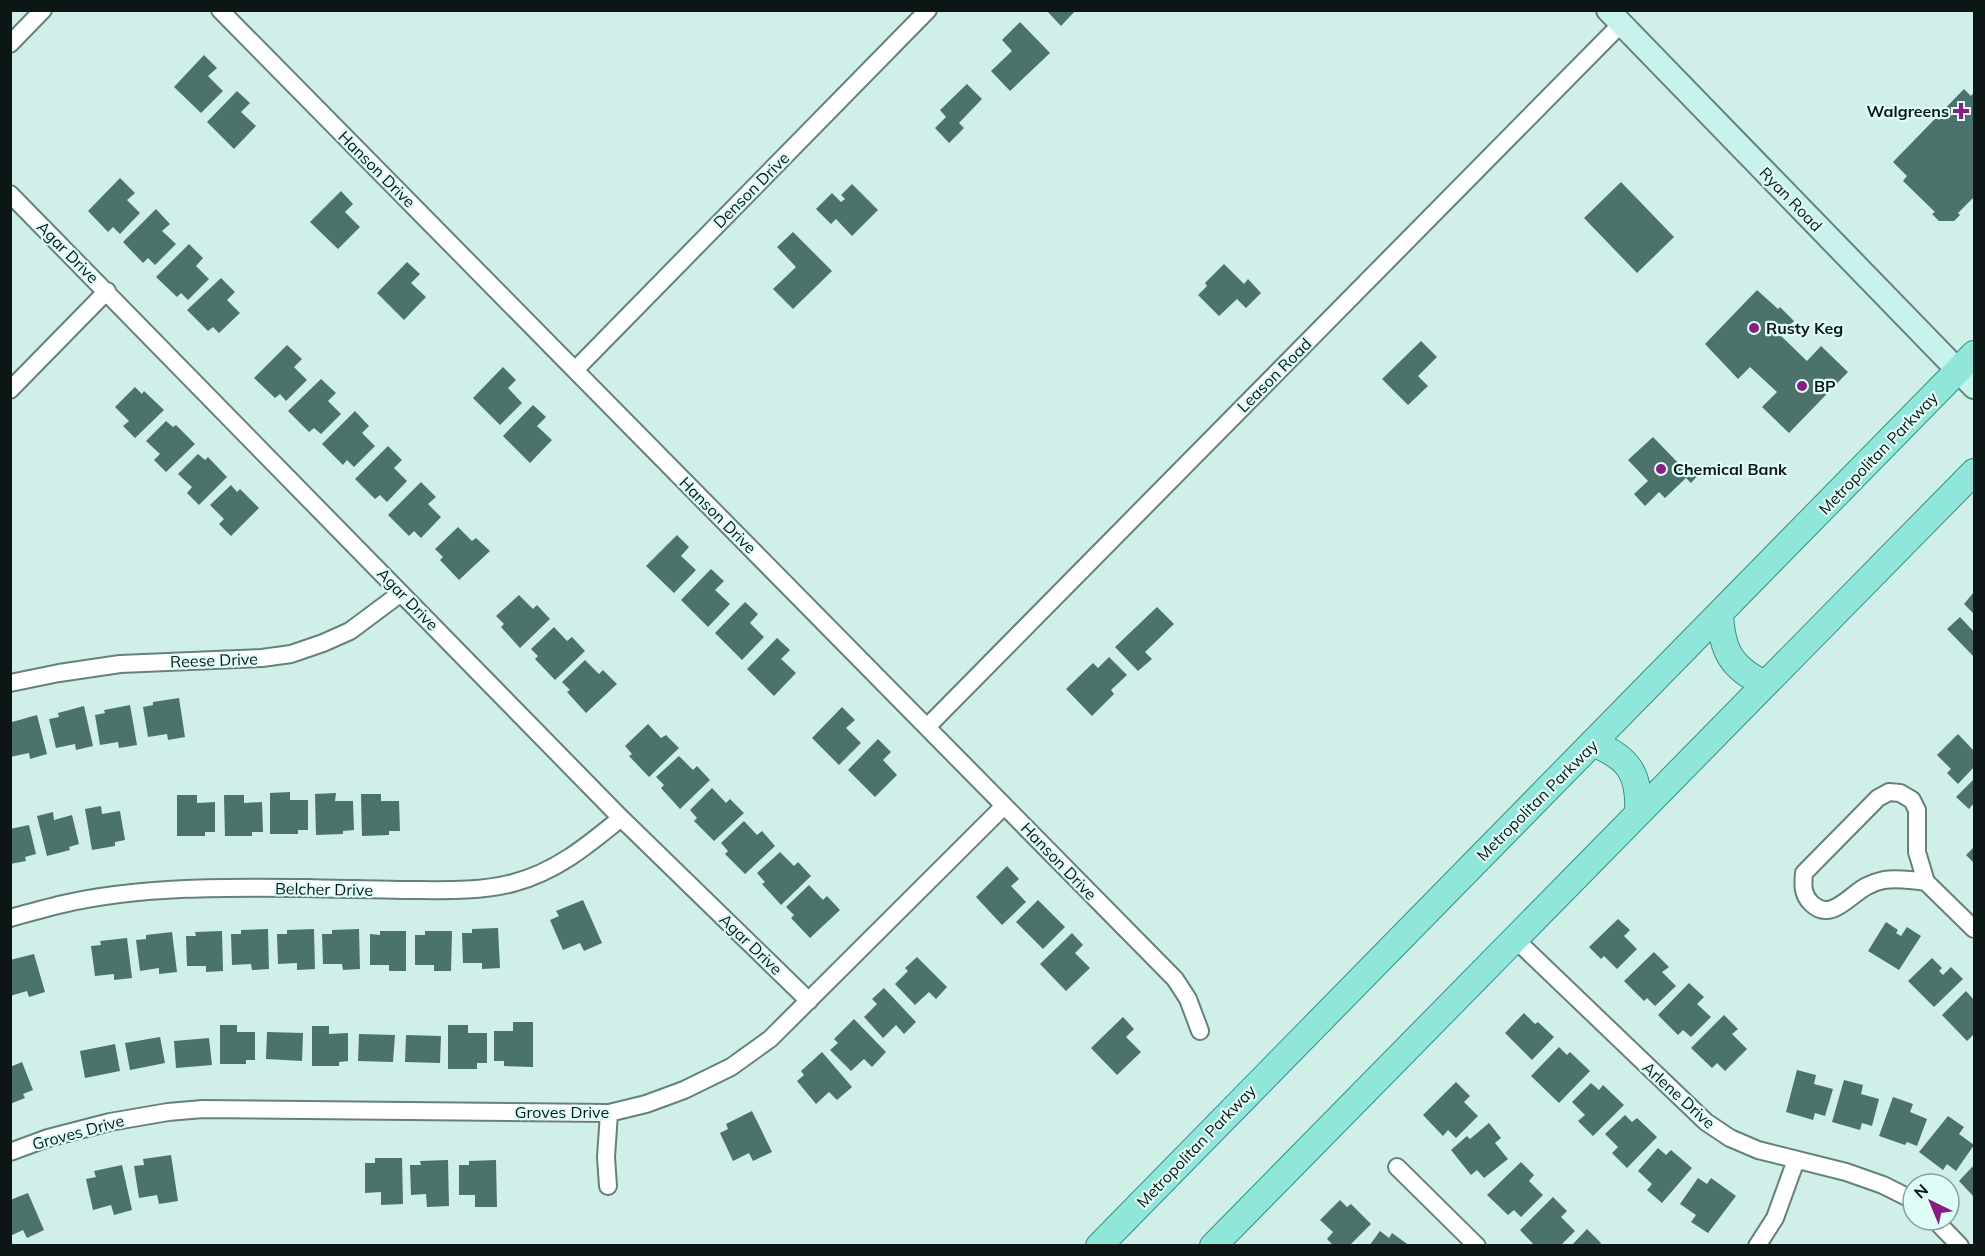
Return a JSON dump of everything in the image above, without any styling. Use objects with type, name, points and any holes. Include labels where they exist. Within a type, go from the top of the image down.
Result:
[{"type":"main road","name":"Ryan Road","points":[[1615,17],[1969,370]]},
{"type":"main road","name":"Metropolitan Parkway","points":[[1099,1245],[1720,614],[1969,370]]},
{"type":"main road","points":[[1213,1245],[1974,472]]},
{"type":"main road","points":[[1720,614],[1721,632],[1730,658],[1743,672],[1765,684]]},
{"type":"main road","points":[[1592,743],[1620,756],[1627,764],[1635,777],[1639,794],[1638,813]]},
{"type":"street","points":[[10,44],[43,10]]},
{"type":"street","name":"Hanson Drive","points":[[220,10],[1175,979],[1188,999],[1200,1031]]},
{"type":"street","name":"Denson Drive","points":[[574,370],[928,10]]},
{"type":"street","name":"Leason Road","points":[[927,727],[1615,17]]},
{"type":"street","name":"Agar Drive","points":[[10,194],[621,818],[809,1001]]},
{"type":"street","points":[[10,390],[107,291]]},
{"type":"street","name":"Reese Drive","points":[[10,683],[120,664],[262,658],[291,654],[350,631],[401,593]]},
{"type":"street","points":[[1926,882],[1906,879],[1884,880],[1866,886],[1831,910],[1818,909],[1809,901],[1802,889],[1804,873],[1878,798],[1889,792],[1899,793],[1912,800],[1917,810],[1917,852],[1926,882],[1974,929]]},
{"type":"street","name":"Groves Drive","points":[[10,1152],[48,1138],[110,1122],[168,1112],[203,1109],[609,1113],[671,1095],[731,1067],[770,1039],[1004,806]]},
{"type":"street","name":"Belcher Drive","points":[[10,918],[65,903],[105,897],[195,890],[279,888],[450,891],[484,888],[513,883],[548,870],[577,853],[621,818]]},
{"type":"street","name":"Arlene Drive","points":[[1515,939],[1706,1122],[1730,1138],[1774,1156],[1846,1172],[1901,1194]]},
{"type":"street","points":[[609,1113],[606,1157],[609,1186]]},
{"type":"street","points":[[1757,1245],[1775,1218],[1796,1160]]},
{"type":"street","points":[[1397,1167],[1477,1245]]},
{"type":"street","points":[[1947,1232],[1960,1245]]},
{"type":"building","points":[[1046,10],[1076,10],[1061,26]]},
{"type":"building","points":[[1020,22],[1050,53],[1010,91],[991,71],[1012,51],[1002,40]]},
{"type":"building","points":[[204,55],[217,68],[208,76],[223,91],[201,113],[174,87]]},
{"type":"building","points":[[967,84],[982,99],[959,123],[964,128],[949,143],[935,128],[946,117],[940,110]]},
{"type":"building","name":"Walgreens","points":[[1964,89],[1971,96],[1974,92],[1974,197],[1958,213],[1960,215],[1954,221],[1939,221],[1932,214],[1935,212],[1903,181],[1907,176],[1893,162]]},
{"type":"building","points":[[237,91],[250,103],[241,112],[256,126],[234,149],[207,122]]},
{"type":"building","points":[[120,178],[135,193],[127,200],[140,213],[120,234],[113,227],[108,232],[88,211]]},
{"type":"building","points":[[1621,182],[1674,237],[1637,273],[1584,218]]},
{"type":"building","points":[[852,184],[878,210],[852,236],[836,219],[831,224],[816,209],[832,193],[841,202],[845,199],[841,195]]},
{"type":"building","points":[[341,191],[353,204],[345,212],[360,227],[338,249],[310,222]]},
{"type":"building","points":[[156,209],[170,224],[162,231],[176,244],[155,265],[148,258],[143,263],[123,242]]},
{"type":"building","points":[[793,232],[832,271],[793,309],[773,289],[796,267],[777,247]]},
{"type":"building","points":[[189,244],[203,258],[196,266],[209,279],[188,300],[181,293],[177,297],[156,277]]},
{"type":"building","points":[[407,262],[420,274],[411,283],[426,297],[404,320],[377,293]]},
{"type":"building","points":[[1224,264],[1244,284],[1248,279],[1261,293],[1246,308],[1237,299],[1219,316],[1198,295],[1207,286],[1205,283]]},
{"type":"building","points":[[221,278],[235,292],[227,300],[240,313],[219,333],[213,327],[208,331],[187,310]]},
{"type":"building","points":[[1757,290],[1794,321],[1780,335],[1807,361],[1821,346],[1848,372],[1789,433],[1762,407],[1777,392],[1750,367],[1738,379],[1705,344]]},
{"type":"building","points":[[1421,341],[1437,357],[1418,376],[1428,386],[1408,405],[1382,379]]},
{"type":"building","points":[[287,345],[302,359],[294,367],[307,380],[286,401],[280,394],[275,398],[254,378]]},
{"type":"building","points":[[503,367],[516,380],[508,388],[522,403],[500,425],[473,398]]},
{"type":"building","points":[[321,379],[336,393],[328,401],[341,414],[321,434],[314,428],[309,432],[288,411]]},
{"type":"building","points":[[135,387],[142,394],[144,391],[164,410],[135,438],[123,426],[129,421],[115,407]]},
{"type":"building","points":[[533,405],[546,417],[537,426],[552,440],[530,463],[503,436]]},
{"type":"building","points":[[355,411],[369,426],[362,433],[375,446],[354,467],[347,460],[343,465],[322,444]]},
{"type":"building","points":[[166,421],[173,427],[176,425],[195,444],[166,472],[154,460],[160,454],[146,441]]},
{"type":"building","name":"Chemical Bank","points":[[1653,437],[1687,472],[1692,467],[1699,474],[1691,483],[1686,478],[1665,498],[1659,492],[1645,506],[1634,494],[1648,481],[1628,460]]},
{"type":"building","points":[[388,446],[402,460],[394,468],[407,481],[387,502],[380,495],[375,499],[355,479]]},
{"type":"building","points":[[198,454],[205,460],[208,457],[227,477],[199,505],[187,493],[192,487],[178,474]]},
{"type":"building","points":[[421,482],[436,497],[428,504],[441,517],[421,538],[414,531],[409,536],[388,515]]},
{"type":"building","points":[[231,485],[237,492],[240,489],[259,508],[231,536],[219,524],[224,519],[210,505]]},
{"type":"building","points":[[458,527],[472,541],[476,538],[490,551],[459,580],[440,560],[443,557],[435,549]]},
{"type":"building","points":[[677,535],[689,547],[681,556],[696,570],[674,593],[646,566]]},
{"type":"building","points":[[711,569],[724,581],[715,590],[730,604],[708,627],[681,600]]},
{"type":"building","points":[[1974,592],[1974,614],[1964,604]]},
{"type":"building","points":[[519,595],[533,609],[537,605],[550,619],[520,648],[501,627],[504,624],[496,616]]},
{"type":"building","points":[[745,602],[758,614],[750,623],[764,637],[742,660],[715,633]]},
{"type":"building","points":[[1157,607],[1174,624],[1145,652],[1152,659],[1138,671],[1115,647]]},
{"type":"building","points":[[1960,617],[1974,632],[1974,657],[1947,629]]},
{"type":"building","points":[[554,627],[567,641],[572,637],[585,651],[555,680],[535,659],[538,656],[531,649]]},
{"type":"building","points":[[777,638],[790,650],[781,659],[796,673],[774,696],[747,669]]},
{"type":"building","points":[[1109,657],[1127,675],[1111,690],[1114,694],[1092,716],[1066,689],[1093,663],[1098,668]]},
{"type":"building","points":[[585,660],[599,674],[603,670],[617,684],[586,713],[567,692],[570,690],[562,682]]},
{"type":"building","points":[[179,698],[185,737],[168,740],[167,734],[148,737],[143,707],[153,705],[153,702]]},
{"type":"building","points":[[130,705],[137,745],[119,748],[118,742],[100,745],[95,715],[105,713],[104,710]]},
{"type":"building","points":[[84,706],[93,746],[76,750],[75,744],[56,748],[49,719],[59,717],[58,713]]},
{"type":"building","points":[[842,707],[855,720],[846,728],[861,743],[839,765],[812,738]]},
{"type":"building","points":[[37,715],[47,754],[30,759],[29,753],[10,757],[12,722]]},
{"type":"building","points":[[648,724],[661,738],[666,735],[679,748],[649,777],[629,756],[632,754],[625,746]]},
{"type":"building","points":[[1958,734],[1974,751],[1974,767],[1958,784],[1947,773],[1951,769],[1937,755]]},
{"type":"building","points":[[878,739],[891,752],[883,760],[897,775],[875,797],[848,770]]},
{"type":"building","points":[[679,756],[693,770],[697,766],[710,780],[680,809],[661,788],[664,785],[656,777]]},
{"type":"building","points":[[1974,779],[1974,803],[1969,809],[1956,797]]},
{"type":"building","points":[[712,788],[726,803],[730,799],[744,813],[714,841],[694,821],[697,818],[690,810]]},
{"type":"building","points":[[290,792],[290,800],[308,800],[308,830],[298,830],[298,834],[270,834],[270,793]]},
{"type":"building","points":[[336,793],[335,801],[353,801],[354,830],[343,831],[343,834],[316,835],[315,794]]},
{"type":"building","points":[[361,794],[381,794],[381,801],[399,801],[400,831],[389,831],[389,835],[362,836]]},
{"type":"building","points":[[177,795],[197,795],[197,803],[215,802],[215,832],[205,832],[205,836],[177,836]]},
{"type":"building","points":[[224,795],[244,795],[244,803],[262,802],[263,832],[252,832],[252,836],[225,836]]},
{"type":"building","points":[[101,806],[102,814],[120,811],[125,840],[115,842],[115,846],[92,850],[85,809]]},
{"type":"building","points":[[53,812],[54,820],[72,815],[79,844],[69,847],[70,850],[47,856],[37,816]]},
{"type":"building","points":[[744,821],[757,835],[762,831],[775,846],[745,874],[725,854],[728,851],[721,843]]},
{"type":"building","points":[[29,825],[36,854],[25,857],[26,861],[10,864],[10,829]]},
{"type":"building","points":[[1974,847],[1974,863],[1966,855]]},
{"type":"building","points":[[780,852],[794,866],[798,862],[811,876],[781,905],[762,884],[765,882],[757,873]]},
{"type":"building","points":[[1007,866],[1019,879],[1011,886],[1026,902],[1002,925],[976,897]]},
{"type":"building","points":[[809,885],[823,900],[827,896],[840,910],[810,938],[791,918],[794,915],[786,907]]},
{"type":"building","points":[[583,900],[602,943],[584,951],[580,943],[563,950],[550,920],[559,916],[556,911]]},
{"type":"building","points":[[1038,900],[1065,927],[1043,949],[1016,922]]},
{"type":"building","points":[[1618,919],[1630,930],[1624,936],[1637,949],[1617,969],[1604,956],[1601,959],[1589,947]]},
{"type":"building","points":[[1886,922],[1898,930],[1896,933],[1901,936],[1907,927],[1921,936],[1899,970],[1868,951]]},
{"type":"building","points":[[498,928],[500,968],[482,969],[482,963],[463,963],[462,933],[472,933],[472,929]]},
{"type":"building","points":[[268,929],[269,969],[252,970],[251,964],[232,965],[231,934],[241,934],[241,930]]},
{"type":"building","points":[[314,929],[315,969],[297,970],[297,963],[278,964],[277,934],[287,934],[287,930]]},
{"type":"building","points":[[359,929],[360,969],[343,970],[342,964],[323,964],[322,934],[332,934],[332,930]]},
{"type":"building","points":[[222,931],[223,971],[206,972],[206,966],[187,966],[186,936],[196,936],[195,932]]},
{"type":"building","points":[[380,931],[406,931],[406,971],[389,971],[389,965],[370,965],[370,934],[380,935]]},
{"type":"building","points":[[425,931],[452,931],[451,971],[434,971],[434,965],[415,965],[415,935],[425,935]]},
{"type":"building","points":[[172,932],[177,972],[159,974],[159,968],[140,971],[136,940],[146,939],[146,935]]},
{"type":"building","points":[[1072,933],[1083,945],[1075,953],[1090,968],[1066,991],[1040,964]]},
{"type":"building","points":[[127,938],[132,978],[114,980],[114,974],[95,976],[91,946],[101,945],[100,941]]},
{"type":"building","points":[[1654,952],[1669,967],[1662,972],[1676,986],[1655,1006],[1647,998],[1644,1001],[1624,981]]},
{"type":"building","points":[[34,954],[45,992],[29,997],[27,991],[10,996],[10,960]]},
{"type":"building","points":[[917,957],[947,987],[936,999],[929,992],[915,1005],[895,984],[908,971],[905,968]]},
{"type":"building","points":[[1932,958],[1942,968],[1939,971],[1943,975],[1951,967],[1963,979],[1934,1007],[1908,981]]},
{"type":"building","points":[[1689,983],[1704,997],[1697,1004],[1711,1017],[1691,1037],[1683,1030],[1678,1035],[1658,1015]]},
{"type":"building","points":[[884,988],[916,1022],[904,1034],[896,1025],[883,1038],[864,1017],[877,1004],[872,999]]},
{"type":"building","points":[[1966,991],[1974,1000],[1974,1034],[1967,1041],[1942,1015]]},
{"type":"building","points":[[1524,1013],[1554,1037],[1532,1060],[1505,1033]]},
{"type":"building","points":[[1724,1015],[1738,1029],[1732,1034],[1747,1049],[1725,1071],[1717,1063],[1712,1068],[1691,1048]]},
{"type":"building","points":[[1123,1017],[1134,1029],[1126,1037],[1141,1052],[1117,1075],[1091,1048]]},
{"type":"building","points":[[854,1019],[886,1052],[872,1067],[864,1059],[851,1071],[830,1050],[838,1043],[834,1039]]},
{"type":"building","points":[[513,1022],[533,1022],[533,1067],[504,1066],[504,1061],[494,1061],[494,1031],[513,1031]]},
{"type":"building","points":[[220,1025],[237,1025],[237,1032],[255,1032],[255,1060],[246,1060],[246,1064],[220,1064]]},
{"type":"building","points":[[448,1025],[468,1025],[468,1033],[487,1033],[487,1063],[477,1063],[477,1069],[448,1069]]},
{"type":"building","points":[[312,1026],[329,1026],[329,1034],[348,1033],[348,1061],[339,1062],[339,1066],[312,1066]]},
{"type":"building","points":[[267,1032],[303,1033],[302,1061],[266,1059]]},
{"type":"building","points":[[359,1034],[395,1035],[393,1062],[358,1061]]},
{"type":"building","points":[[406,1035],[441,1036],[440,1063],[405,1062]]},
{"type":"building","points":[[160,1037],[165,1063],[130,1070],[125,1043]]},
{"type":"building","points":[[209,1038],[212,1065],[176,1068],[174,1041]]},
{"type":"building","points":[[115,1044],[120,1071],[85,1078],[80,1051]]},
{"type":"building","points":[[1559,1047],[1567,1055],[1570,1052],[1590,1071],[1559,1103],[1531,1076]]},
{"type":"building","points":[[822,1052],[852,1087],[837,1100],[829,1092],[816,1104],[797,1081],[804,1075],[801,1071]]},
{"type":"building","points":[[22,1062],[33,1090],[23,1094],[25,1098],[10,1104],[10,1067]]},
{"type":"building","points":[[1797,1070],[1816,1075],[1814,1084],[1833,1089],[1825,1116],[1815,1113],[1813,1120],[1786,1112]]},
{"type":"building","points":[[1844,1080],[1863,1085],[1861,1094],[1879,1099],[1872,1126],[1862,1123],[1860,1130],[1832,1122]]},
{"type":"building","points":[[1456,1082],[1470,1096],[1464,1102],[1478,1116],[1456,1138],[1448,1130],[1443,1136],[1423,1115]]},
{"type":"building","points":[[1591,1083],[1599,1090],[1603,1085],[1624,1105],[1593,1136],[1578,1121],[1585,1115],[1572,1102]]},
{"type":"building","points":[[1893,1097],[1913,1104],[1910,1112],[1927,1119],[1917,1146],[1907,1142],[1905,1145],[1879,1136]]},
{"type":"building","points":[[752,1111],[772,1152],[753,1161],[749,1153],[733,1161],[720,1133],[728,1129],[726,1124]]},
{"type":"building","points":[[1625,1115],[1632,1122],[1637,1118],[1657,1137],[1627,1168],[1612,1153],[1618,1147],[1605,1134]]},
{"type":"building","points":[[1948,1116],[1964,1127],[1959,1134],[1974,1145],[1956,1171],[1947,1164],[1943,1170],[1919,1152]]},
{"type":"building","points":[[1489,1123],[1501,1138],[1495,1143],[1508,1159],[1484,1178],[1477,1170],[1471,1175],[1451,1150],[1467,1136],[1470,1139]]},
{"type":"building","points":[[1658,1148],[1666,1155],[1671,1150],[1692,1168],[1662,1203],[1647,1190],[1652,1184],[1638,1171]]},
{"type":"building","points":[[171,1155],[178,1201],[159,1204],[157,1195],[139,1198],[134,1166],[144,1165],[143,1159]]},
{"type":"building","points":[[375,1158],[402,1158],[403,1204],[381,1205],[381,1192],[365,1193],[365,1163],[375,1163]]},
{"type":"building","points":[[448,1160],[449,1206],[427,1207],[426,1194],[411,1195],[410,1165],[421,1165],[420,1161]]},
{"type":"building","points":[[496,1160],[497,1207],[475,1207],[475,1195],[459,1195],[459,1165],[469,1165],[469,1161]]},
{"type":"building","points":[[1521,1162],[1534,1175],[1529,1181],[1543,1195],[1521,1217],[1514,1210],[1508,1215],[1487,1195]]},
{"type":"building","points":[[122,1165],[132,1210],[114,1215],[111,1205],[93,1210],[86,1179],[96,1177],[94,1171]]},
{"type":"building","points":[[1974,1165],[1974,1197],[1961,1183],[1961,1179]]},
{"type":"building","points":[[1698,1178],[1707,1184],[1711,1178],[1736,1196],[1708,1233],[1691,1222],[1696,1215],[1680,1204]]},
{"type":"building","points":[[28,1193],[44,1230],[27,1238],[23,1230],[10,1236],[10,1200]]},
{"type":"building","points":[[1553,1197],[1567,1211],[1561,1217],[1575,1231],[1560,1246],[1535,1246],[1520,1230]]},
{"type":"building","points":[[1340,1200],[1347,1207],[1351,1204],[1371,1224],[1349,1246],[1334,1246],[1327,1239],[1333,1232],[1320,1220]]},
{"type":"building","points":[[1587,1229],[1601,1243],[1599,1246],[1571,1246]]},
{"type":"building","points":[[1380,1231],[1389,1238],[1392,1233],[1410,1246],[1369,1246]]},
{"type":"place","name":"Walgreens","points":[[1961,111]]},
{"type":"place","name":"Rusty Keg","points":[[1754,328]]},
{"type":"place","name":"BP","points":[[1802,386]]},
{"type":"place","name":"Chemical Bank","points":[[1661,469]]}]
